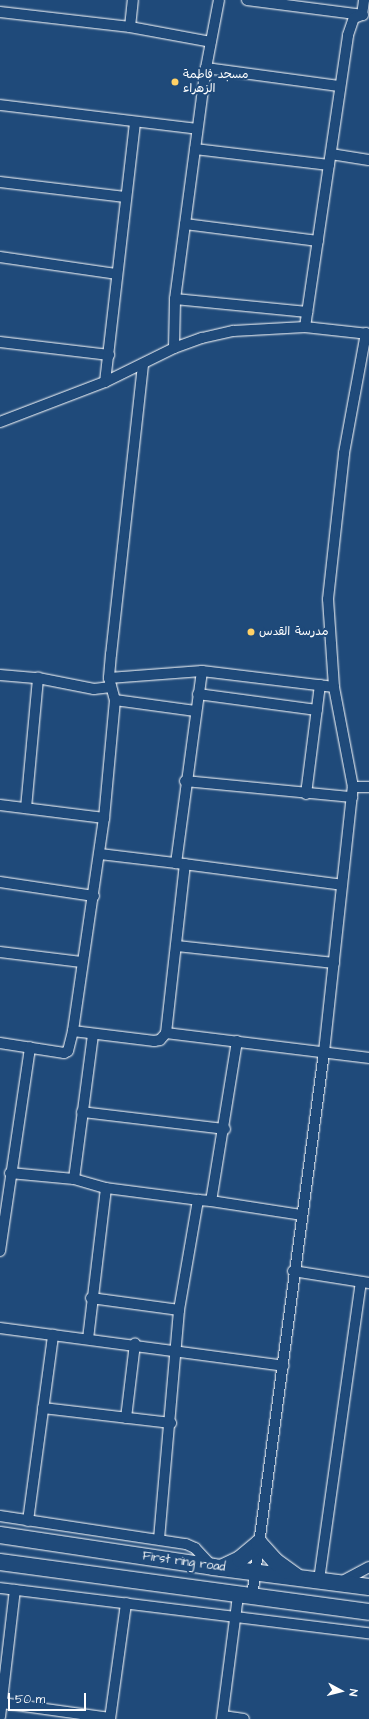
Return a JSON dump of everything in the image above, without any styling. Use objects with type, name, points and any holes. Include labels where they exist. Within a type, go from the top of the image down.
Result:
[{"type":"main road","name":"First ring road","points":[[0,1535],[217,1567],[369,1587]]},
{"type":"main road","points":[[217,1567],[240,1559],[259,1544],[275,1561],[298,1577]]},
{"type":"main road","points":[[0,1562],[369,1612]]},
{"type":"street","points":[[130,27],[133,0]]},
{"type":"street","points":[[174,348],[175,299],[197,129],[206,68],[219,0]]},
{"type":"street","points":[[248,0],[366,15]]},
{"type":"street","points":[[364,0],[366,15]]},
{"type":"street","points":[[0,12],[130,27],[211,42]]},
{"type":"street","points":[[305,327],[331,154],[339,86],[350,23],[354,18],[366,15]]},
{"type":"street","points":[[206,68],[339,86]]},
{"type":"street","points":[[0,105],[135,123],[197,129]]},
{"type":"street","points":[[105,382],[109,355],[116,274],[135,123]]},
{"type":"street","points":[[195,149],[329,165]]},
{"type":"street","points":[[331,154],[369,160]]},
{"type":"street","points":[[0,182],[125,197]]},
{"type":"street","points":[[185,224],[318,241]]},
{"type":"street","points":[[0,257],[116,274]]},
{"type":"street","points":[[175,299],[307,312]]},
{"type":"street","points":[[0,422],[105,382],[143,365],[174,348],[202,338],[233,330],[305,327],[367,334],[344,453],[330,566],[328,599],[334,687],[353,792],[324,1052],[301,1215],[256,1572],[235,1617],[223,1718],[244,1719]]},
{"type":"street","points":[[0,342],[109,355]]},
{"type":"street","points":[[0,1043],[64,1053],[68,1051],[73,1031],[81,962],[94,896],[104,818],[115,700],[110,682],[143,365]]},
{"type":"street","points":[[0,675],[38,678],[94,689],[110,682],[202,670],[334,687]]},
{"type":"street","points":[[73,1031],[154,1041],[160,1040],[166,1033],[177,946],[185,781],[202,670]]},
{"type":"street","points":[[26,808],[38,678]]},
{"type":"street","points":[[306,794],[320,686]]},
{"type":"street","points":[[198,694],[317,710]]},
{"type":"street","points":[[115,700],[195,711]]},
{"type":"street","points":[[185,781],[306,794],[353,792],[369,787]]},
{"type":"street","points":[[0,805],[104,818]]},
{"type":"street","points":[[100,854],[342,885]]},
{"type":"street","points":[[0,882],[94,896]]},
{"type":"street","points":[[177,946],[334,963]]},
{"type":"street","points":[[0,952],[81,962]]},
{"type":"street","points":[[166,1033],[369,1058]]},
{"type":"street","points":[[74,1179],[93,1034]]},
{"type":"street","points":[[211,1202],[225,1129],[237,1041]]},
{"type":"street","points":[[0,1251],[10,1173],[30,1047]]},
{"type":"street","points":[[82,1112],[225,1129]]},
{"type":"street","points":[[10,1173],[74,1179],[106,1188],[301,1215]]},
{"type":"street","points":[[88,1339],[91,1298],[106,1188]]},
{"type":"street","points":[[159,1539],[171,1423],[179,1310],[198,1200]]},
{"type":"street","points":[[294,1271],[365,1282],[320,1580]]},
{"type":"street","points":[[91,1298],[179,1310]]},
{"type":"street","points":[[0,1328],[135,1344],[282,1366]]},
{"type":"street","points":[[28,1521],[52,1335]]},
{"type":"street","points":[[126,1418],[135,1344]]},
{"type":"street","points":[[43,1408],[171,1423]]},
{"type":"street","points":[[0,1516],[159,1539],[195,1548],[217,1567]]},
{"type":"street","points":[[339,1583],[369,1567]]},
{"type":"street","points":[[0,1588],[369,1633]]},
{"type":"street","points":[[0,1717],[2,1689],[15,1590]]},
{"type":"street","points":[[2,1703],[110,1718],[126,1603]]},
{"type":"place","name":"مسجد فاطمة الزهراء","points":[[175,82]]},
{"type":"place","name":"مدرسة القدس","points":[[251,632]]}]
